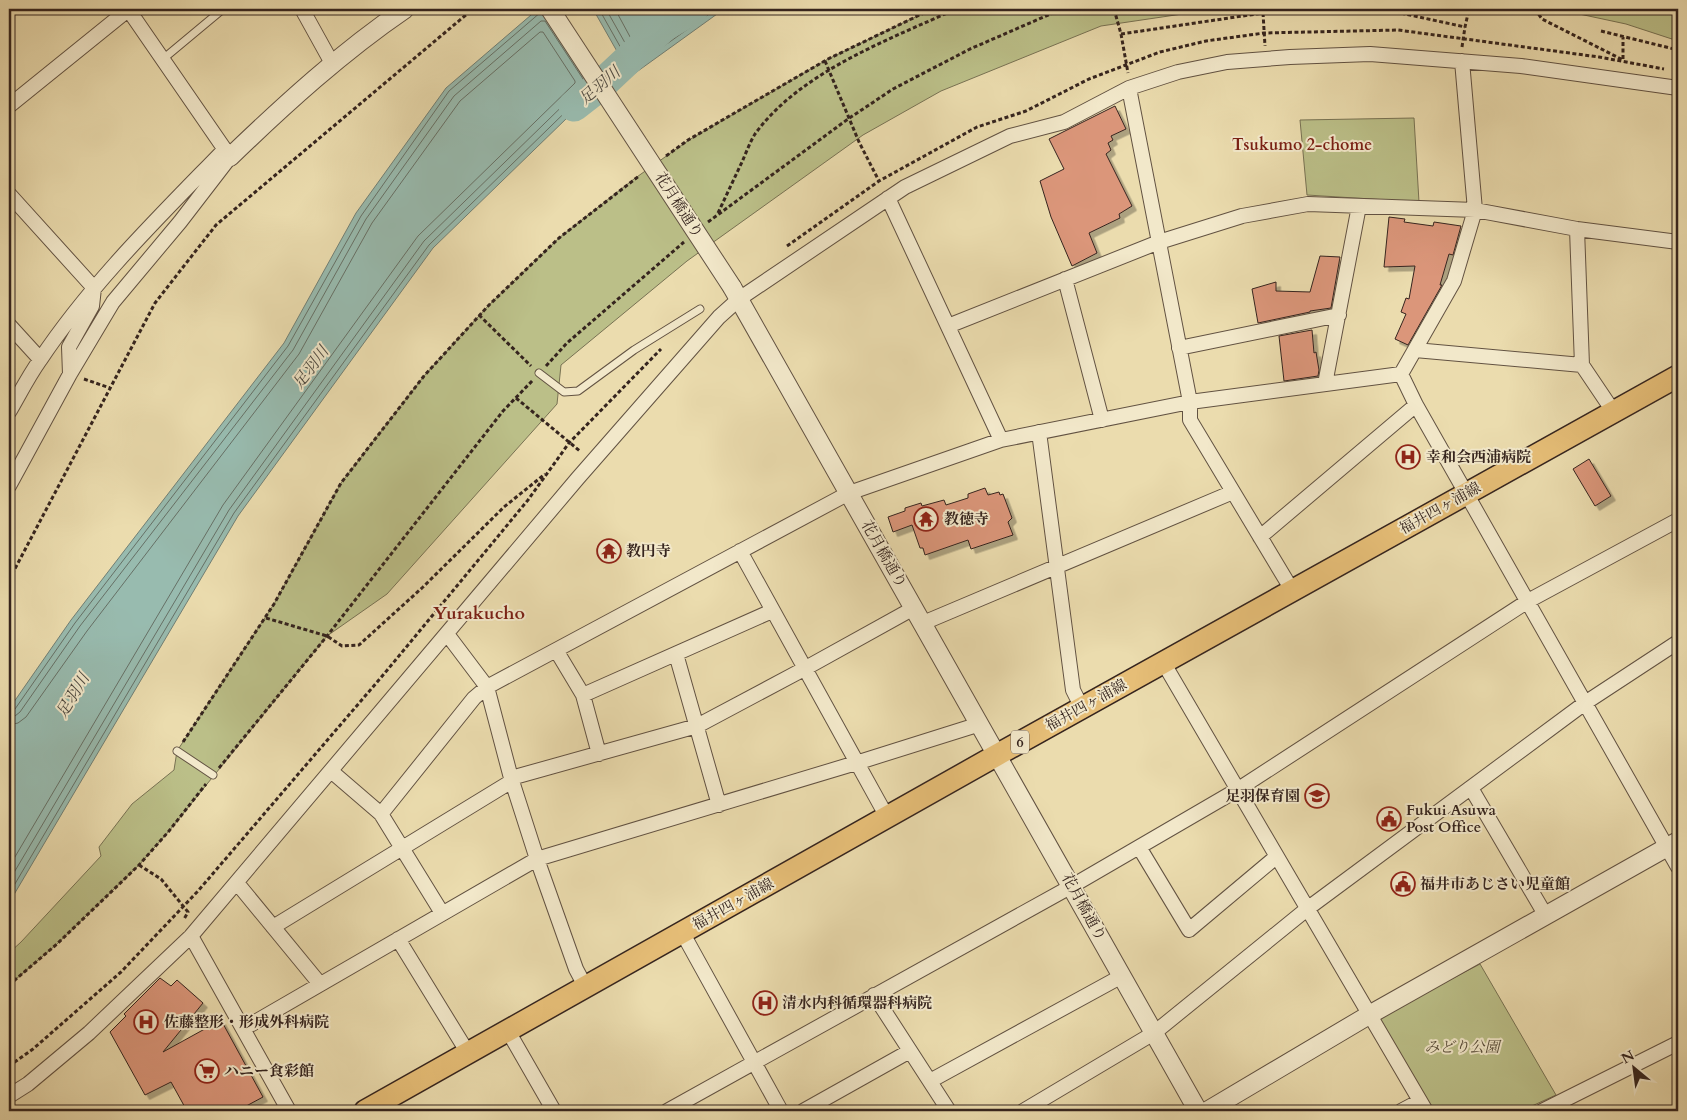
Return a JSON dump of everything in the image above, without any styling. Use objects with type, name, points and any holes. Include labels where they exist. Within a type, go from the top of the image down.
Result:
[{"type":"main road","name":"福井四ヶ浦線","points":[[365,1111],[1163,662],[1678,376]]},
{"type":"street","points":[[9,106],[128,9],[228,153]]},
{"type":"street","points":[[302,9],[333,65]]},
{"type":"street","points":[[9,412],[40,360],[94,288],[164,212],[285,104],[405,9]]},
{"type":"street","name":"花月橋通り","points":[[550,9],[736,293],[1198,1111]]},
{"type":"street","points":[[9,1096],[28,1084],[89,1033],[191,936],[593,462],[719,317],[736,293],[905,187],[1010,136],[1064,122],[1129,88],[1178,72],[1227,62],[1370,54],[1521,66],[1678,88]]},
{"type":"street","points":[[1401,374],[1454,281],[1475,210],[1462,61]]},
{"type":"street","points":[[1129,88],[1190,402],[1190,420],[1292,590]]},
{"type":"street","points":[[9,486],[70,374],[113,302],[180,222],[228,153]]},
{"type":"street","points":[[9,194],[94,288],[92,306],[69,347],[70,374]]},
{"type":"street","points":[[888,198],[1000,440]]},
{"type":"street","points":[[948,326],[1158,242],[1242,216],[1308,204],[1475,210],[1577,229],[1678,242]]},
{"type":"street","points":[[1326,384],[1359,206]]},
{"type":"street","points":[[1577,229],[1582,365],[1613,411]]},
{"type":"street","points":[[1065,279],[1102,420]]},
{"type":"street","points":[[1179,348],[1339,315]]},
{"type":"street","points":[[9,325],[40,360]]},
{"type":"street","points":[[1415,350],[1582,365]]},
{"type":"street","points":[[381,814],[474,698],[487,687],[849,492],[1000,440],[1190,402],[1401,374]]},
{"type":"street","points":[[1401,374],[1416,405],[1585,703],[1673,844],[1678,866]]},
{"type":"street","points":[[1260,537],[1416,405]]},
{"type":"street","points":[[1039,432],[1072,690],[1082,708]]},
{"type":"street","points":[[273,927],[511,780],[697,726],[804,669],[919,615],[1057,566],[1233,492]]},
{"type":"street","points":[[667,1111],[1072,886],[1237,790],[1528,602],[1678,520]]},
{"type":"street","points":[[740,551],[887,817]]},
{"type":"street","points":[[583,695],[772,611]]},
{"type":"street","points":[[447,634],[487,687],[511,780],[576,969],[585,986]]},
{"type":"street","points":[[1023,1111],[1154,1033],[1308,909],[1585,703],[1678,642]]},
{"type":"street","points":[[556,650],[583,695],[599,754]]},
{"type":"street","points":[[676,654],[719,805]]},
{"type":"street","points":[[1163,662],[1423,1106],[1401,1111]]},
{"type":"street","points":[[243,1029],[537,859],[856,764],[980,724]]},
{"type":"street","points":[[331,771],[381,814],[442,913]]},
{"type":"street","points":[[1471,788],[1546,916]]},
{"type":"street","points":[[1207,1111],[1369,1015],[1673,844]]},
{"type":"street","points":[[1139,847],[1189,930],[1276,857]]},
{"type":"street","points":[[236,883],[320,984]]},
{"type":"street","points":[[682,932],[781,1111]]},
{"type":"street","points":[[191,936],[289,1111]]},
{"type":"street","points":[[398,938],[468,1053]]},
{"type":"street","points":[[930,1081],[1122,976]]},
{"type":"street","points":[[874,995],[949,1111]]},
{"type":"street","points":[[508,1031],[554,1111]]},
{"type":"street","points":[[1542,1111],[1678,1043]]},
{"type":"street","points":[[803,1111],[910,1051]]},
{"type":"lane","points":[[162,59],[223,9]]},
{"type":"lane","points":[[539,374],[564,392],[578,390],[634,350],[700,308]]},
{"type":"lane","points":[[177,751],[213,775]]},
{"type":"path","points":[[9,580],[155,303],[216,225],[473,9]]},
{"type":"path","points":[[665,157],[688,140],[825,61],[932,9]]},
{"type":"path","points":[[717,215],[754,136],[773,112],[800,88],[829,70],[883,42],[956,9]]},
{"type":"path","points":[[705,224],[848,119],[893,89],[970,49],[1062,9]]},
{"type":"path","points":[[1114,9],[1127,64]]},
{"type":"path","points":[[1121,34],[1263,13],[1348,9]]},
{"type":"path","points":[[1382,9],[1465,27]]},
{"type":"path","points":[[1463,38],[1469,9]]},
{"type":"path","points":[[1535,9],[1542,19],[1623,60]]},
{"type":"path","points":[[1263,13],[1264,33]]},
{"type":"path","points":[[782,249],[879,180],[977,127],[1026,111],[1089,79],[1127,64],[1169,50],[1206,41],[1264,33],[1398,30],[1623,60],[1664,69]]},
{"type":"path","points":[[1601,31],[1678,50]]},
{"type":"path","points":[[1623,37],[1623,60]]},
{"type":"path","points":[[825,61],[848,119],[888,198]]},
{"type":"path","points":[[177,751],[266,618],[341,483],[424,376],[479,315],[559,238],[642,174]]},
{"type":"path","points":[[9,984],[57,944],[139,865],[169,831],[327,636],[503,411],[568,343],[685,241]]},
{"type":"path","points":[[479,315],[539,374]]},
{"type":"path","points":[[9,1066],[33,1049],[121,972],[198,891],[384,674],[528,500],[569,443],[666,344]]},
{"type":"path","points":[[516,398],[593,462]]},
{"type":"path","points":[[266,618],[327,636],[342,646],[359,645],[424,587],[504,507],[549,470]]},
{"type":"path","points":[[139,865],[161,879],[182,906]]},
{"type":"green space","points":[[932,9],[1216,9],[1101,26],[941,91],[863,135],[687,261],[561,365],[557,404],[387,594],[327,636],[169,831],[139,865],[57,944],[9,985],[9,953],[101,856],[99,847],[132,804],[174,770],[177,751],[274,604],[341,483],[424,376],[489,305],[559,238],[634,179],[689,140],[828,59]]},
{"type":"green space","points":[[1556,9],[1678,9],[1678,41],[1626,24]]},
{"type":"green space","points":[[1414,118],[1419,202],[1307,195],[1300,120]]},
{"type":"green space","name":"みどり公園","points":[[1480,964],[1556,1095],[1521,1111],[1434,1111],[1377,1018]]},
{"type":"water","points":[[538,9],[550,9],[601,85],[433,248],[238,516],[9,903],[9,709],[71,620],[284,343],[356,213],[446,88]]},
{"type":"water","points":[[593,9],[724,9],[631,76]]},
{"type":"building","points":[[1115,106],[1126,129],[1111,136],[1113,140],[1108,143],[1111,150],[1106,154],[1132,206],[1119,214],[1120,218],[1089,233],[1097,253],[1072,266],[1051,217],[1040,181],[1064,169],[1049,139]]},
{"type":"building","points":[[1389,217],[1405,219],[1404,222],[1433,226],[1434,222],[1461,226],[1453,255],[1449,254],[1440,285],[1442,285],[1408,345],[1395,339],[1406,314],[1401,312],[1406,298],[1409,299],[1415,266],[1384,267]]},
{"type":"building","points":[[1320,256],[1340,257],[1331,308],[1258,323],[1252,289],[1276,282],[1276,291],[1310,292]]},
{"type":"building","points":[[1312,330],[1314,353],[1316,352],[1319,370],[1318,376],[1284,381],[1279,336]]},
{"type":"building","points":[[1589,459],[1611,496],[1595,506],[1573,469]]},
{"type":"building","points":[[985,488],[988,495],[999,492],[1000,495],[1003,494],[1012,518],[1008,522],[1013,535],[971,549],[968,540],[925,555],[923,548],[920,548],[912,525],[893,532],[888,517],[905,511],[905,508],[921,503],[922,506],[944,500],[946,505],[968,498],[968,494]]},
{"type":"building","points":[[160,978],[171,986],[177,980],[203,1003],[163,1052],[221,1020],[263,1097],[237,1111],[187,1111],[171,1082],[145,1095],[110,1032],[126,1016],[124,1014]]},
{"type":"waterway","name":"足羽川","points":[[574,106],[601,85],[664,26],[693,9]]},
{"type":"place","name":"幸和会西浦病院","points":[[1408,457]]},
{"type":"place","name":"教徳寺","points":[[926,519]]},
{"type":"place","name":"教円寺","points":[[609,551]]},
{"type":"place","name":"足羽保育園","points":[[1317,796]]},
{"type":"place","name":"Fukui Asuwa Post Office","points":[[1389,819]]},
{"type":"place","name":"福井市あじさい児童館","points":[[1403,884]]},
{"type":"place","name":"清水内科循環器科病院","points":[[765,1003]]},
{"type":"place","name":"佐藤整形・形成外科病院","points":[[146,1022]]},
{"type":"place","name":"ハニー食彩館","points":[[207,1071]]},
{"type":"district","name":"Tsukumo 2-chome","points":[[1302,144]]},
{"type":"district","name":"Yurakucho","points":[[479,613]]}]
